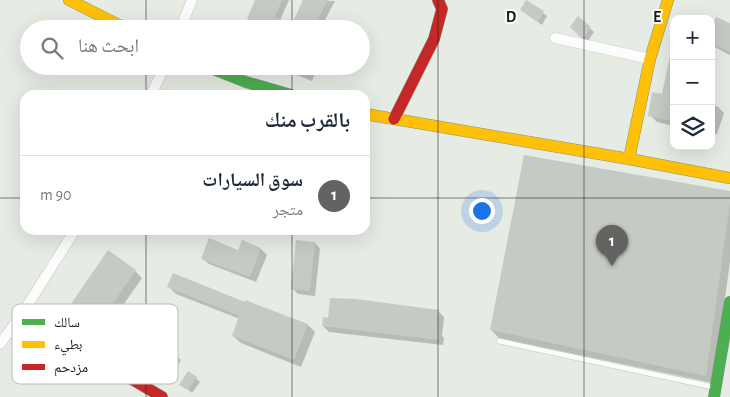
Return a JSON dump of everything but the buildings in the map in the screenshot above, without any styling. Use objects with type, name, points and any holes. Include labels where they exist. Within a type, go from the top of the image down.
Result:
[{"type":"main road","points":[[69,0],[109,20]]},
{"type":"main road","points":[[394,119],[434,39],[442,9],[439,0]]},
{"type":"main road","points":[[629,159],[650,59],[668,0]]},
{"type":"main road","points":[[228,75],[274,90]]},
{"type":"main road","points":[[370,115],[730,178]]},
{"type":"main road","points":[[715,392],[730,302]]},
{"type":"main road","points":[[138,384],[162,397]]},
{"type":"street","points":[[184,20],[192,0]]},
{"type":"street","points":[[555,38],[650,59]]},
{"type":"street","points":[[153,90],[161,75]]},
{"type":"street","points":[[28,304],[72,235]]},
{"type":"street","points":[[0,344],[12,328]]},
{"type":"lane","points":[[499,341],[715,392]]},
{"type":"traffic: fast","points":[[228,75],[274,90]]},
{"type":"traffic: fast","points":[[714,397],[730,302]]},
{"type":"traffic: slow","points":[[69,0],[109,20]]},
{"type":"traffic: slow","points":[[629,159],[650,59],[668,0]]},
{"type":"traffic: slow","points":[[370,115],[730,178]]},
{"type":"traffic: jam","points":[[394,119],[434,39],[442,9],[438,0]]},
{"type":"traffic: jam","points":[[140,384],[162,397]]},
{"type":"place","name":"سوق السيارات","points":[[612,266]]}]
